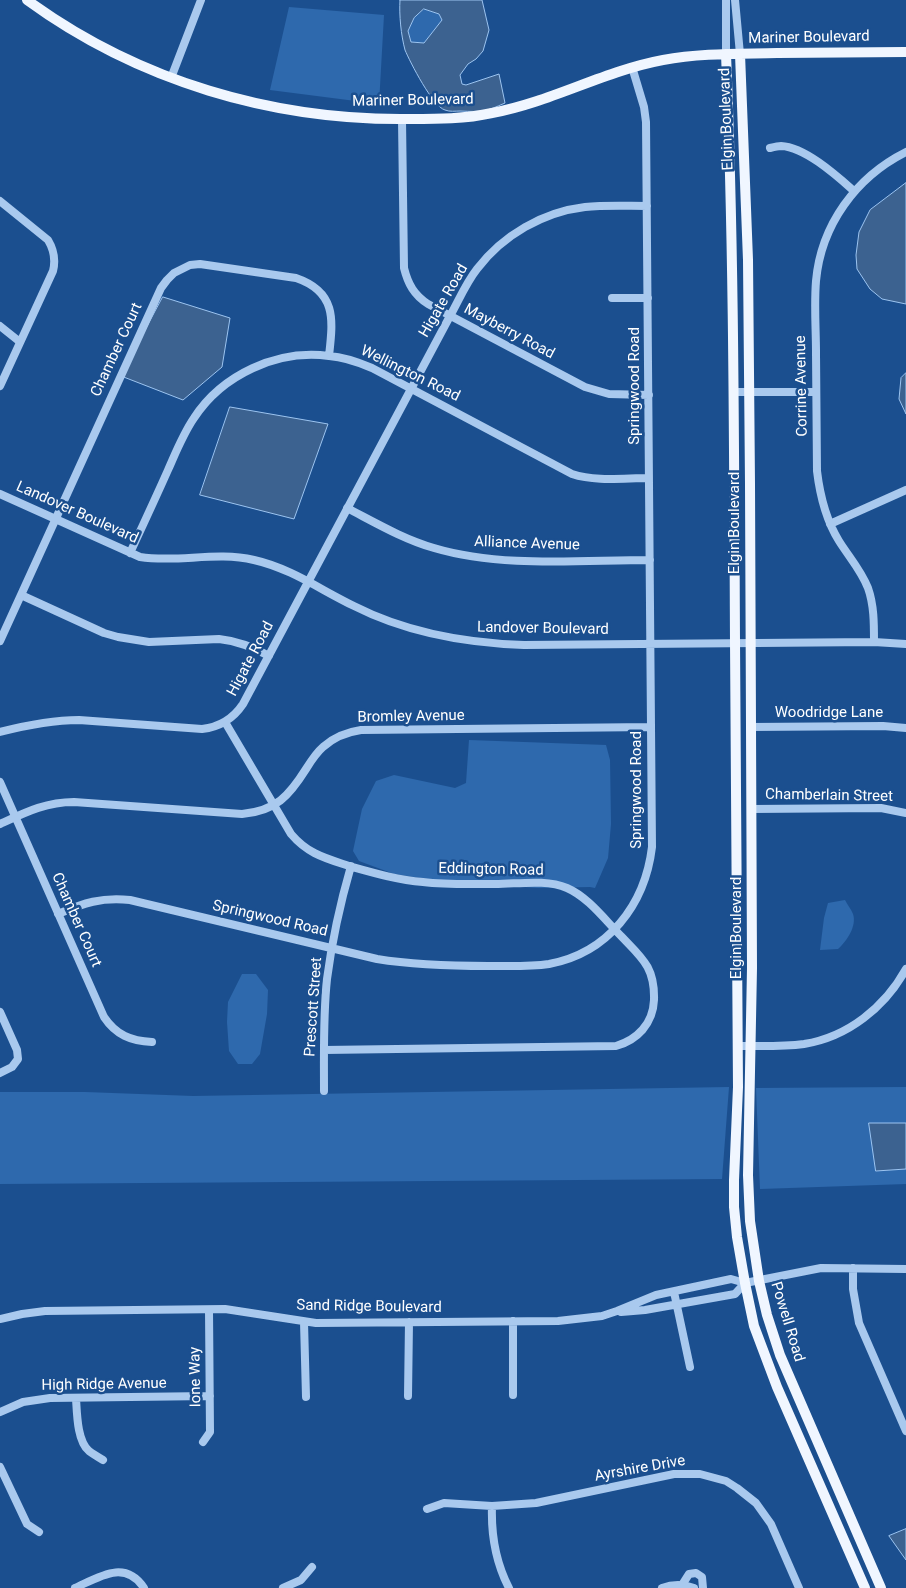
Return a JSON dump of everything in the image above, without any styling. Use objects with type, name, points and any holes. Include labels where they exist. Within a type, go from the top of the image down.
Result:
[{"type":"main road","name":"Mariner Boulevard","points":[[26,0],[95,43],[171,78],[228,97],[292,111],[358,118],[446,119],[494,113],[526,105],[632,67],[687,56],[906,52]]},
{"type":"main road","name":"Elgin Boulevard","points":[[726,54],[730,142],[735,392],[738,1046]]},
{"type":"main road","name":"Elgin Boulevard","points":[[740,54],[748,260],[750,392],[751,1046]]},
{"type":"main road","name":"Powell Road","points":[[738,1046],[734,1206],[737,1237],[754,1326],[764,1356],[797,1434],[865,1588]]},
{"type":"main road","name":"Powell Road","points":[[751,1046],[748,1176],[750,1221],[759,1280],[767,1315],[780,1355],[881,1588]]},
{"type":"street","points":[[171,78],[201,0]]},
{"type":"street","name":"Elgin Boulevard","points":[[726,0],[726,54]]},
{"type":"street","name":"Elgin Boulevard","points":[[735,0],[740,54]]},
{"type":"street","name":"Springwood Road","points":[[58,914],[91,901],[103,899],[130,900],[378,959],[430,966],[534,966],[565,960],[595,945],[614,930],[634,904],[646,878],[652,847],[646,122],[644,108],[632,67]]},
{"type":"street","name":"Mayberry Road","points":[[402,120],[404,268],[406,279],[414,293],[428,304],[584,387],[609,394],[648,395]]},
{"type":"street","points":[[770,148],[783,146],[809,156],[854,191]]},
{"type":"street","name":"Corrine Avenue","points":[[874,642],[874,617],[869,590],[864,578],[830,524],[823,505],[817,472],[815,297],[818,264],[836,217],[854,191],[868,177],[906,152]]},
{"type":"street","points":[[0,201],[48,240],[52,246],[55,258],[54,271],[0,386]]},
{"type":"street","name":"Higate Road","points":[[0,732],[28,724],[60,720],[202,729],[218,726],[232,717],[243,704],[468,282],[486,258],[503,242],[524,227],[553,214],[593,207],[647,206]]},
{"type":"street","name":"Chamber Court","points":[[0,641],[166,280],[182,268],[200,264],[296,278],[313,286],[325,299],[332,324],[329,356]]},
{"type":"street","points":[[612,298],[648,298]]},
{"type":"street","points":[[0,326],[20,342]]},
{"type":"street","name":"Wellington Road","points":[[130,553],[194,417],[217,391],[242,373],[272,361],[304,355],[344,358],[365,365],[572,474],[589,478],[649,478]]},
{"type":"street","points":[[735,392],[816,392]]},
{"type":"street","points":[[830,524],[906,490]]},
{"type":"street","name":"Landover Boulevard","points":[[0,494],[130,553],[151,558],[236,556],[270,564],[377,617],[402,626],[451,638],[507,644],[874,642],[906,644]]},
{"type":"street","name":"Alliance Avenue","points":[[348,508],[414,541],[453,553],[474,557],[521,561],[650,560]]},
{"type":"street","points":[[21,595],[118,638],[149,642],[230,640],[269,656]]},
{"type":"street","name":"Eddington Road","points":[[225,722],[291,834],[306,849],[316,855],[378,874],[424,882],[557,885],[576,893],[584,899],[643,959],[648,966],[653,983],[654,1002],[650,1019],[640,1034],[625,1043],[607,1047],[324,1050]]},
{"type":"street","name":"Woodridge Lane","points":[[751,726],[883,726],[906,728]]},
{"type":"street","name":"Bromley Avenue","points":[[0,824],[37,807],[61,802],[242,814],[262,811],[274,806],[289,793],[315,755],[323,747],[340,736],[362,730],[651,727]]},
{"type":"street","name":"Chamber Court","points":[[0,782],[104,1017],[116,1032],[131,1040],[152,1042]]},
{"type":"street","name":"Chamberlain Street","points":[[752,809],[882,808],[906,813]]},
{"type":"street","name":"Prescott Street","points":[[324,1091],[325,1009],[332,948],[351,866]]},
{"type":"street","points":[[738,1046],[790,1045],[806,1043],[836,1034],[875,1009],[898,983],[906,969]]},
{"type":"street","points":[[898,983],[906,988]]},
{"type":"street","points":[[0,1012],[17,1050],[18,1059],[12,1067],[0,1073]]},
{"type":"street","points":[[745,1283],[821,1268],[906,1269]]},
{"type":"street","points":[[853,1268],[854,1297],[859,1324],[906,1431]]},
{"type":"street","name":"Sand Ridge Boulevard","points":[[0,1319],[45,1311],[225,1309],[316,1323],[580,1319],[602,1316],[647,1298],[674,1292],[731,1280],[745,1283]]},
{"type":"street","name":"Sand Ridge Boulevard","points":[[617,1311],[630,1312],[735,1294],[745,1283]]},
{"type":"street","points":[[674,1292],[690,1366]]},
{"type":"street","name":"Ione Way","points":[[203,1442],[210,1432],[209,1310]]},
{"type":"street","points":[[513,1321],[513,1395]]},
{"type":"street","points":[[304,1322],[306,1397]]},
{"type":"street","points":[[408,1396],[410,1322]]},
{"type":"street","name":"High Ridge Avenue","points":[[0,1412],[23,1402],[37,1399],[210,1396]]},
{"type":"street","points":[[76,1398],[78,1424],[82,1439],[87,1450],[103,1460]]},
{"type":"street","points":[[797,1434],[811,1428]]},
{"type":"street","points":[[0,1467],[27,1524],[39,1532]]},
{"type":"street","name":"Ayrshire Drive","points":[[427,1509],[444,1503],[492,1506],[536,1502],[674,1474],[687,1473],[713,1477],[737,1488],[764,1512],[799,1588]]},
{"type":"street","points":[[492,1506],[491,1522],[496,1552],[500,1567],[510,1588]]},
{"type":"street","points":[[283,1588],[300,1580],[312,1567]]},
{"type":"street","points":[[75,1588],[114,1572],[128,1574],[135,1578],[144,1588]]},
{"type":"street","points":[[682,1585],[689,1574],[696,1573],[702,1577],[703,1588]]},
{"type":"street","points":[[662,1588],[675,1585],[694,1588]]},
{"type":"shaded area","points":[[400,0],[482,0],[489,30],[483,51],[468,64],[460,75],[462,84],[466,85],[499,74],[505,103],[488,110],[479,111],[449,111],[440,107],[422,83],[405,50],[401,32]],"holes":[[[424,9],[439,14],[442,20],[424,43],[411,42],[408,31],[414,18]]]},
{"type":"shaded area","points":[[289,7],[384,15],[379,104],[270,90]]},
{"type":"shaded area","points":[[424,9],[439,14],[442,20],[424,43],[411,42],[408,31],[414,18]]},
{"type":"shaded area","points":[[906,183],[906,304],[882,299],[870,289],[857,269],[856,255],[859,232],[870,210]]},
{"type":"shaded area","points":[[163,297],[230,318],[222,367],[183,400],[121,376]]},
{"type":"shaded area","points":[[906,373],[906,414],[899,399],[901,378]]},
{"type":"shaded area","points":[[230,407],[328,424],[294,519],[200,495]]},
{"type":"shaded area","points":[[469,740],[606,745],[610,760],[611,824],[608,858],[595,888],[538,888],[447,882],[394,874],[359,861],[353,851],[362,809],[376,781],[394,775],[455,788],[466,783]]},
{"type":"shaded area","points":[[845,900],[854,919],[850,933],[838,949],[820,950],[828,903]]},
{"type":"shaded area","points":[[242,974],[256,974],[268,990],[267,1014],[260,1054],[252,1064],[238,1064],[229,1051],[228,1002]]},
{"type":"shaded area","points":[[729,1087],[722,1179],[0,1184],[0,1092],[85,1092],[193,1096]]},
{"type":"shaded area","points":[[906,1087],[906,1184],[760,1189],[756,1088]]},
{"type":"shaded area","points":[[869,1123],[906,1123],[906,1169],[876,1171]]},
{"type":"shaded area","points":[[906,1529],[906,1560],[889,1536]]}]
